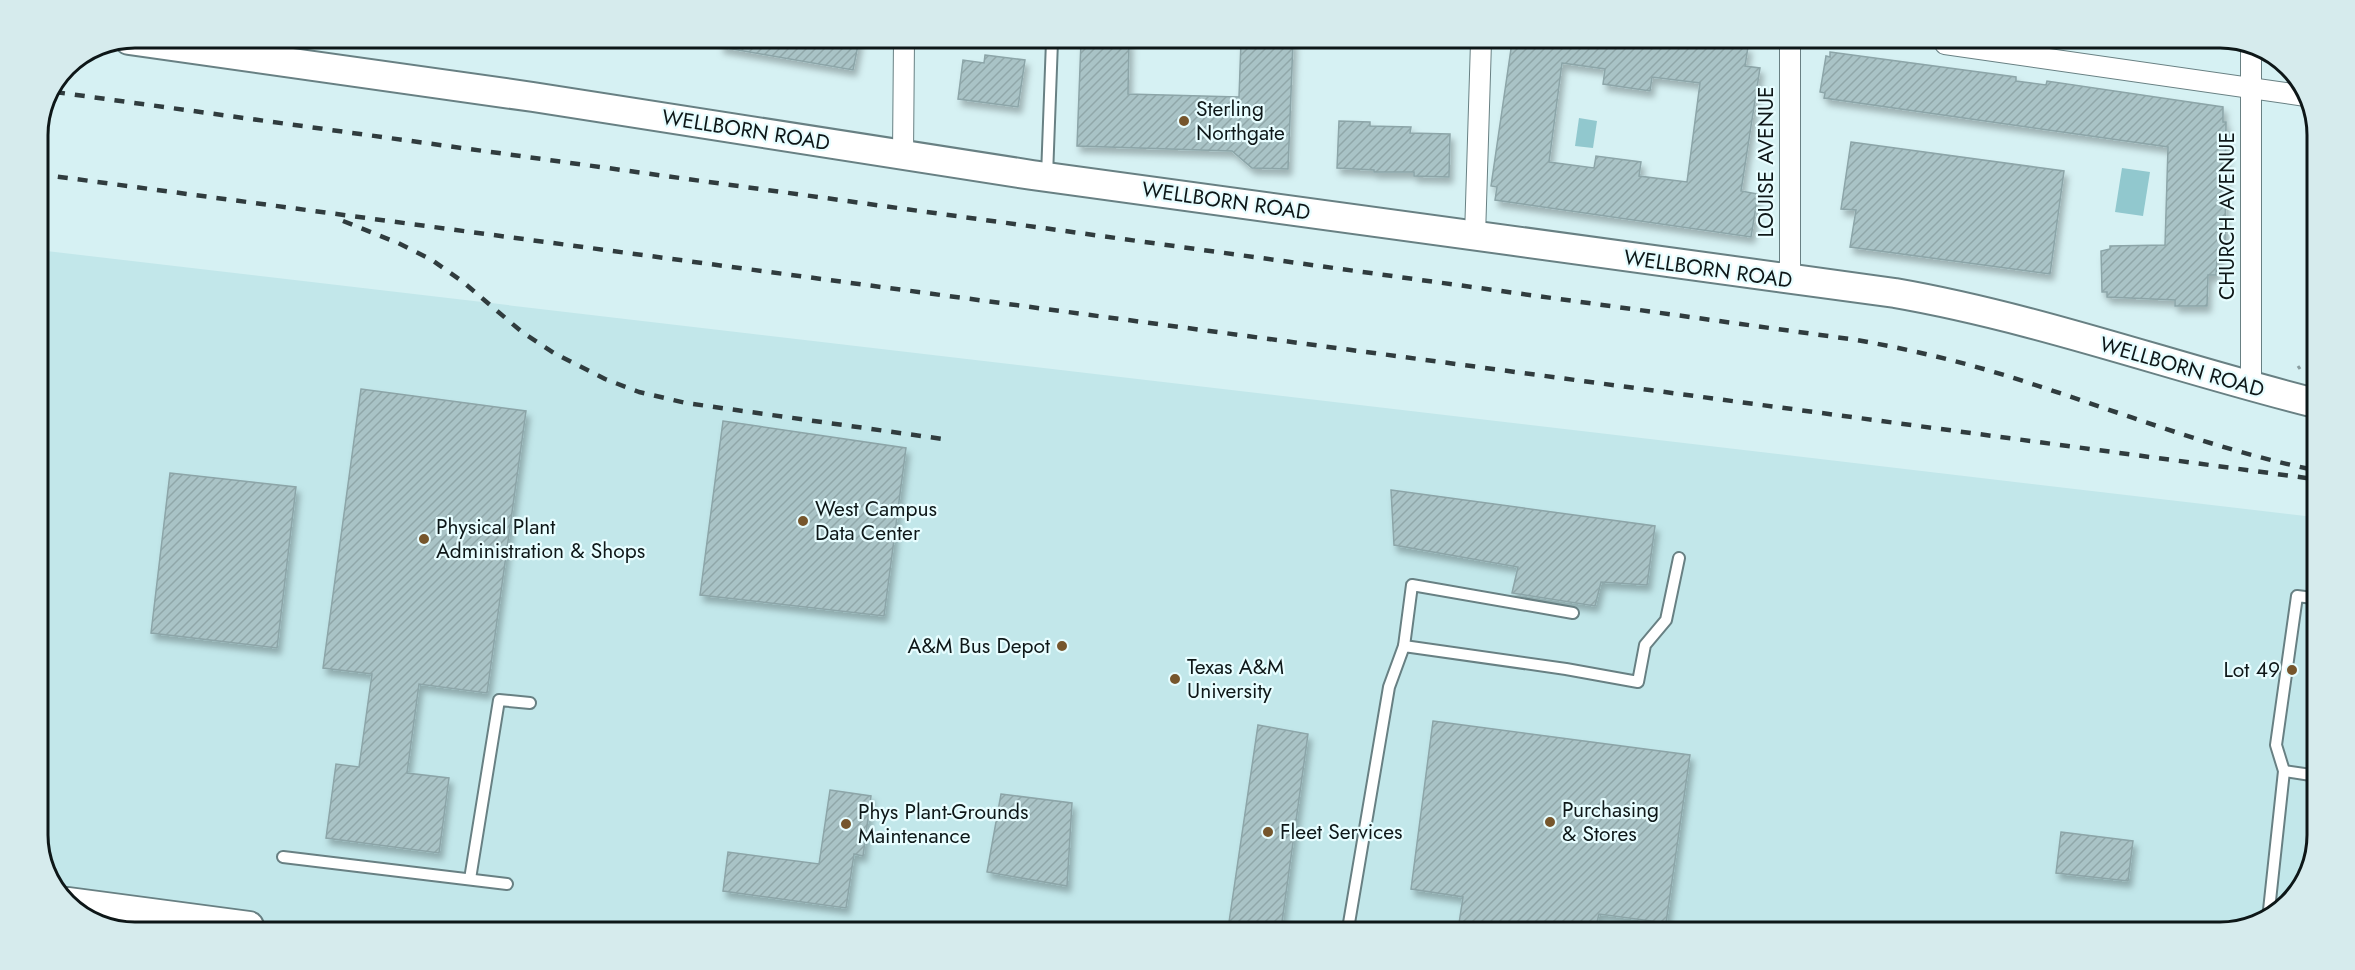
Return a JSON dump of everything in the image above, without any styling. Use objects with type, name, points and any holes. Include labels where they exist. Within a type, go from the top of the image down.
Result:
[{"type":"main road","name":"WELLBORN ROAD","points":[[219,48],[1047,177],[1895,293],[1983,310],[2307,401]]},
{"type":"main road","points":[[83,905],[188,922]]},
{"type":"street","points":[[903,154],[904,48]]},
{"type":"street","points":[[1475,236],[1481,48]]},
{"type":"street","name":"LOUISE AVENUE","points":[[1790,48],[1790,280]]},
{"type":"street","points":[[1972,48],[2297,95]]},
{"type":"street","name":"CHURCH AVENUE","points":[[2251,54],[2251,387]]},
{"type":"lane","points":[[1047,177],[1052,48]]},
{"type":"lane","points":[[1404,646],[1566,669],[1638,682],[1645,645],[1666,620],[1679,558]]},
{"type":"lane","points":[[1349,922],[1389,687],[1404,646],[1412,585],[1573,613]]},
{"type":"lane","points":[[2273,903],[2284,771],[2276,745],[2297,596],[2307,597]]},
{"type":"lane","points":[[470,879],[499,700],[530,703]]},
{"type":"lane","points":[[2284,771],[2307,774]]},
{"type":"lane","points":[[283,857],[507,884]]},
{"type":"shaded area","points":[[1579,118],[1597,121],[1593,148],[1575,146]]},
{"type":"shaded area","points":[[2122,168],[2150,172],[2143,216],[2115,212]]},
{"type":"shaded area","name":"Texas A&M University","points":[[48,251],[2307,516],[2307,835],[2305,852],[2292,883],[2277,900],[2248,917],[2220,922],[135,922],[118,920],[92,910],[70,892],[57,873],[48,840]]},
{"type":"building","points":[[726,48],[857,48],[853,70]]},
{"type":"building","name":"Sterling Northgate","points":[[1081,48],[1129,48],[1128,94],[1239,97],[1241,48],[1293,48],[1288,169],[1252,168],[1232,151],[1077,146]]},
{"type":"building","points":[[1511,48],[1748,48],[1745,66],[1760,68],[1741,191],[1758,194],[1751,237],[1495,200],[1497,187],[1491,186]],"holes":[[[1562,63],[1605,69],[1603,84],[1650,91],[1652,77],[1700,83],[1687,182],[1639,176],[1641,162],[1596,156],[1594,168],[1549,162]]]},
{"type":"building","points":[[1830,52],[2016,77],[2016,81],[2046,85],[2047,81],[2223,107],[2223,122],[2226,122],[2225,251],[2222,252],[2221,259],[2217,260],[2216,275],[2208,275],[2207,306],[2175,306],[2175,300],[2107,297],[2107,292],[2102,292],[2101,251],[2110,249],[2110,246],[2165,245],[2168,147],[1824,98],[1825,93],[1820,92],[1826,56],[1830,57]]},
{"type":"building","points":[[985,55],[1025,60],[1018,107],[958,99],[963,60],[984,63]]},
{"type":"building","points":[[1339,121],[1370,122],[1370,126],[1411,127],[1410,133],[1450,134],[1449,177],[1414,176],[1414,172],[1374,172],[1374,170],[1337,168]]},
{"type":"building","points":[[1851,142],[2064,171],[2050,274],[1850,247],[1856,210],[1841,209]]},
{"type":"building","name":"Physical Plant Administration & Shops","points":[[361,389],[526,411],[487,693],[419,684],[407,773],[449,778],[439,853],[326,838],[336,764],[359,767],[372,674],[323,668]]},
{"type":"building","name":"West Campus Data Center","points":[[723,421],[906,448],[884,616],[700,595]]},
{"type":"building","points":[[170,473],[296,487],[277,648],[151,633]]},
{"type":"building","points":[[1391,490],[1655,526],[1647,585],[1601,582],[1595,606],[1512,593],[1518,567],[1394,545]]},
{"type":"building","name":"Purchasing & Stores","points":[[1433,721],[1690,755],[1666,922],[1599,914],[1597,922],[1459,922],[1463,897],[1411,889]]},
{"type":"building","name":"Fleet Services","points":[[1258,725],[1308,734],[1282,922],[1229,922]]},
{"type":"building","name":"Phys Plant-Grounds Maintenance","points":[[830,790],[871,796],[863,856],[854,854],[846,908],[723,891],[728,852],[819,864]]},
{"type":"building","points":[[1001,794],[1072,803],[1067,886],[987,872]]},
{"type":"building","points":[[2061,832],[2133,841],[2128,881],[2056,873]]},
{"type":"railway","points":[[60,93],[1857,340],[1931,355],[1986,370],[2196,439],[2307,468]]},
{"type":"railway","points":[[48,175],[2307,478]]},
{"type":"railway","points":[[343,221],[398,243],[432,260],[463,282],[522,332],[554,353],[605,379],[639,392],[686,403],[950,440]]},
{"type":"place","name":"Sterling Northgate","points":[[1184,121]]},
{"type":"place","name":"West Campus Data Center","points":[[803,521]]},
{"type":"place","name":"Physical Plant Administration & Shops","points":[[424,539]]},
{"type":"place","name":"A&M Bus Depot","points":[[1062,646]]},
{"type":"place","name":"Lot 49","points":[[2292,670]]},
{"type":"place","name":"Texas A&M University","points":[[1175,679]]},
{"type":"place","name":"Purchasing & Stores","points":[[1550,822]]},
{"type":"place","name":"Phys Plant-Grounds Maintenance","points":[[846,824]]},
{"type":"place","name":"Fleet Services","points":[[1268,832]]}]
